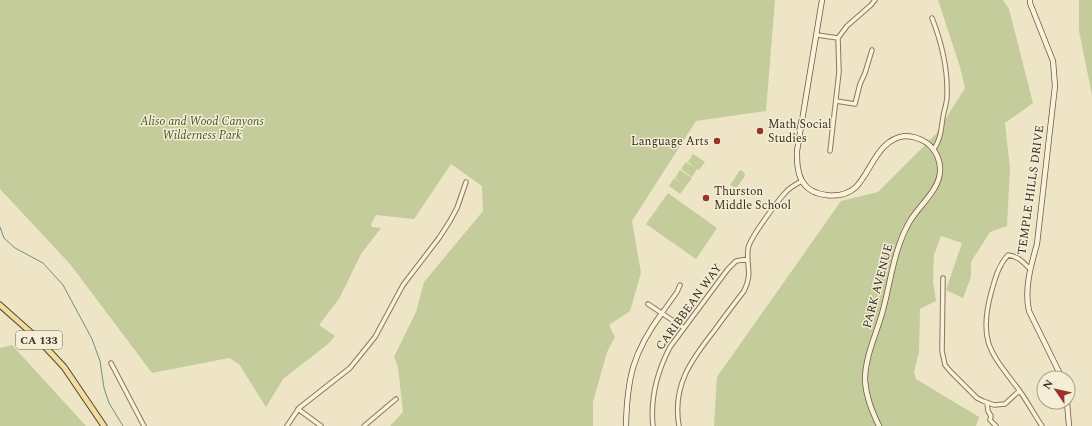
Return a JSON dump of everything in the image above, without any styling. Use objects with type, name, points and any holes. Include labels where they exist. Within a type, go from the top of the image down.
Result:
[{"type":"main road","points":[[822,0],[797,151],[797,164],[802,181],[817,194],[837,195],[856,186],[882,149],[899,137],[913,137],[926,142],[934,149]]},
{"type":"main road","name":"TEMPLE HILLS DRIVE","points":[[1030,0],[1053,61],[1055,86],[1037,244],[1030,269],[1027,294],[1029,312],[1058,370]]},
{"type":"main road","name":"PARK AVENUE","points":[[879,426],[868,399],[865,381],[866,370],[900,242],[910,220],[936,186],[939,178],[940,165],[934,149]]},
{"type":"main road","name":"CA 133","points":[[0,304],[36,337],[64,367],[104,426]]},
{"type":"main road","points":[[626,426],[626,398],[633,367],[644,341],[662,313]]},
{"type":"main road","points":[[1068,410],[1069,426]]},
{"type":"street","points":[[830,151],[840,72],[838,38],[847,26],[875,0]]},
{"type":"street","points":[[932,18],[938,33],[945,68],[947,96],[941,134],[934,149]]},
{"type":"street","points":[[817,35],[838,38]]},
{"type":"street","points":[[836,101],[855,104],[860,84],[872,50]]},
{"type":"street","points":[[679,426],[679,392],[687,369],[694,356],[744,291],[748,283],[750,275],[748,248],[752,238],[786,192],[802,181]]},
{"type":"street","points":[[287,426],[298,409],[350,368],[375,337],[402,285],[439,238],[450,221],[457,208],[466,182]]},
{"type":"street","points":[[1030,269],[1019,258],[1014,256],[1008,255],[1001,262],[989,301],[986,322],[988,346],[997,362],[1020,391],[1042,426]]},
{"type":"street","name":"CARIBBEAN WAY","points":[[653,426],[652,410],[657,376],[668,352],[728,269],[736,261],[748,259]]},
{"type":"street","points":[[943,278],[942,351],[945,365],[977,398],[994,405],[1006,404],[1020,391]]},
{"type":"street","points":[[662,313],[680,286]]},
{"type":"street","points":[[648,304],[684,328]]},
{"type":"street","points":[[111,364],[144,426]]},
{"type":"street","points":[[364,426],[396,399]]},
{"type":"street","points":[[987,402],[988,411],[991,416],[990,420],[996,426]]},
{"type":"street","points":[[298,409],[321,426]]},
{"type":"green space","name":"Aliso and Wood Canyons Wilderness Park","points":[[0,0],[775,0],[766,111],[696,121],[632,221],[641,273],[630,311],[609,325],[615,337],[607,352],[593,402],[593,426],[390,426],[403,412],[398,367],[394,357],[416,312],[424,282],[483,211],[482,186],[451,164],[414,219],[376,215],[371,224],[372,227],[381,228],[361,254],[339,299],[319,325],[335,336],[328,344],[283,379],[266,407],[239,364],[229,358],[152,373],[70,264],[0,189]]},
{"type":"green space","points":[[938,0],[1003,0],[1009,9],[1033,103],[1005,123],[1010,169],[1007,226],[990,232],[971,262],[971,277],[963,298],[946,290],[962,243],[941,236],[934,255],[933,281],[936,301],[920,309],[919,352],[914,372],[916,379],[979,417],[976,426],[714,426],[717,377],[841,201],[878,192],[936,134],[965,88],[960,67]]},
{"type":"green space","points":[[1079,0],[1092,0],[1092,95],[1079,31]]},
{"type":"green space","points":[[693,154],[705,162],[699,170],[688,162]]},
{"type":"green space","points":[[686,162],[697,169],[692,177],[681,169]]},
{"type":"green space","points":[[680,170],[692,178],[686,186],[675,178]]},
{"type":"green space","points":[[740,170],[744,172],[745,176],[737,187],[730,185]]},
{"type":"green space","points":[[674,178],[686,186],[680,194],[669,186]]},
{"type":"green space","points":[[668,193],[717,228],[696,259],[646,224]]},
{"type":"green space","points":[[12,345],[86,426],[0,426],[0,348]]},
{"type":"waterway","points":[[0,227],[4,238],[15,248],[43,263],[63,285],[92,339],[100,361],[104,388],[109,403],[123,426]]},
{"type":"place","name":"Math/Social Studies","points":[[760,131]]},
{"type":"place","name":"Language Arts","points":[[717,141]]},
{"type":"place","name":"Thurston Middle School","points":[[706,198]]}]
